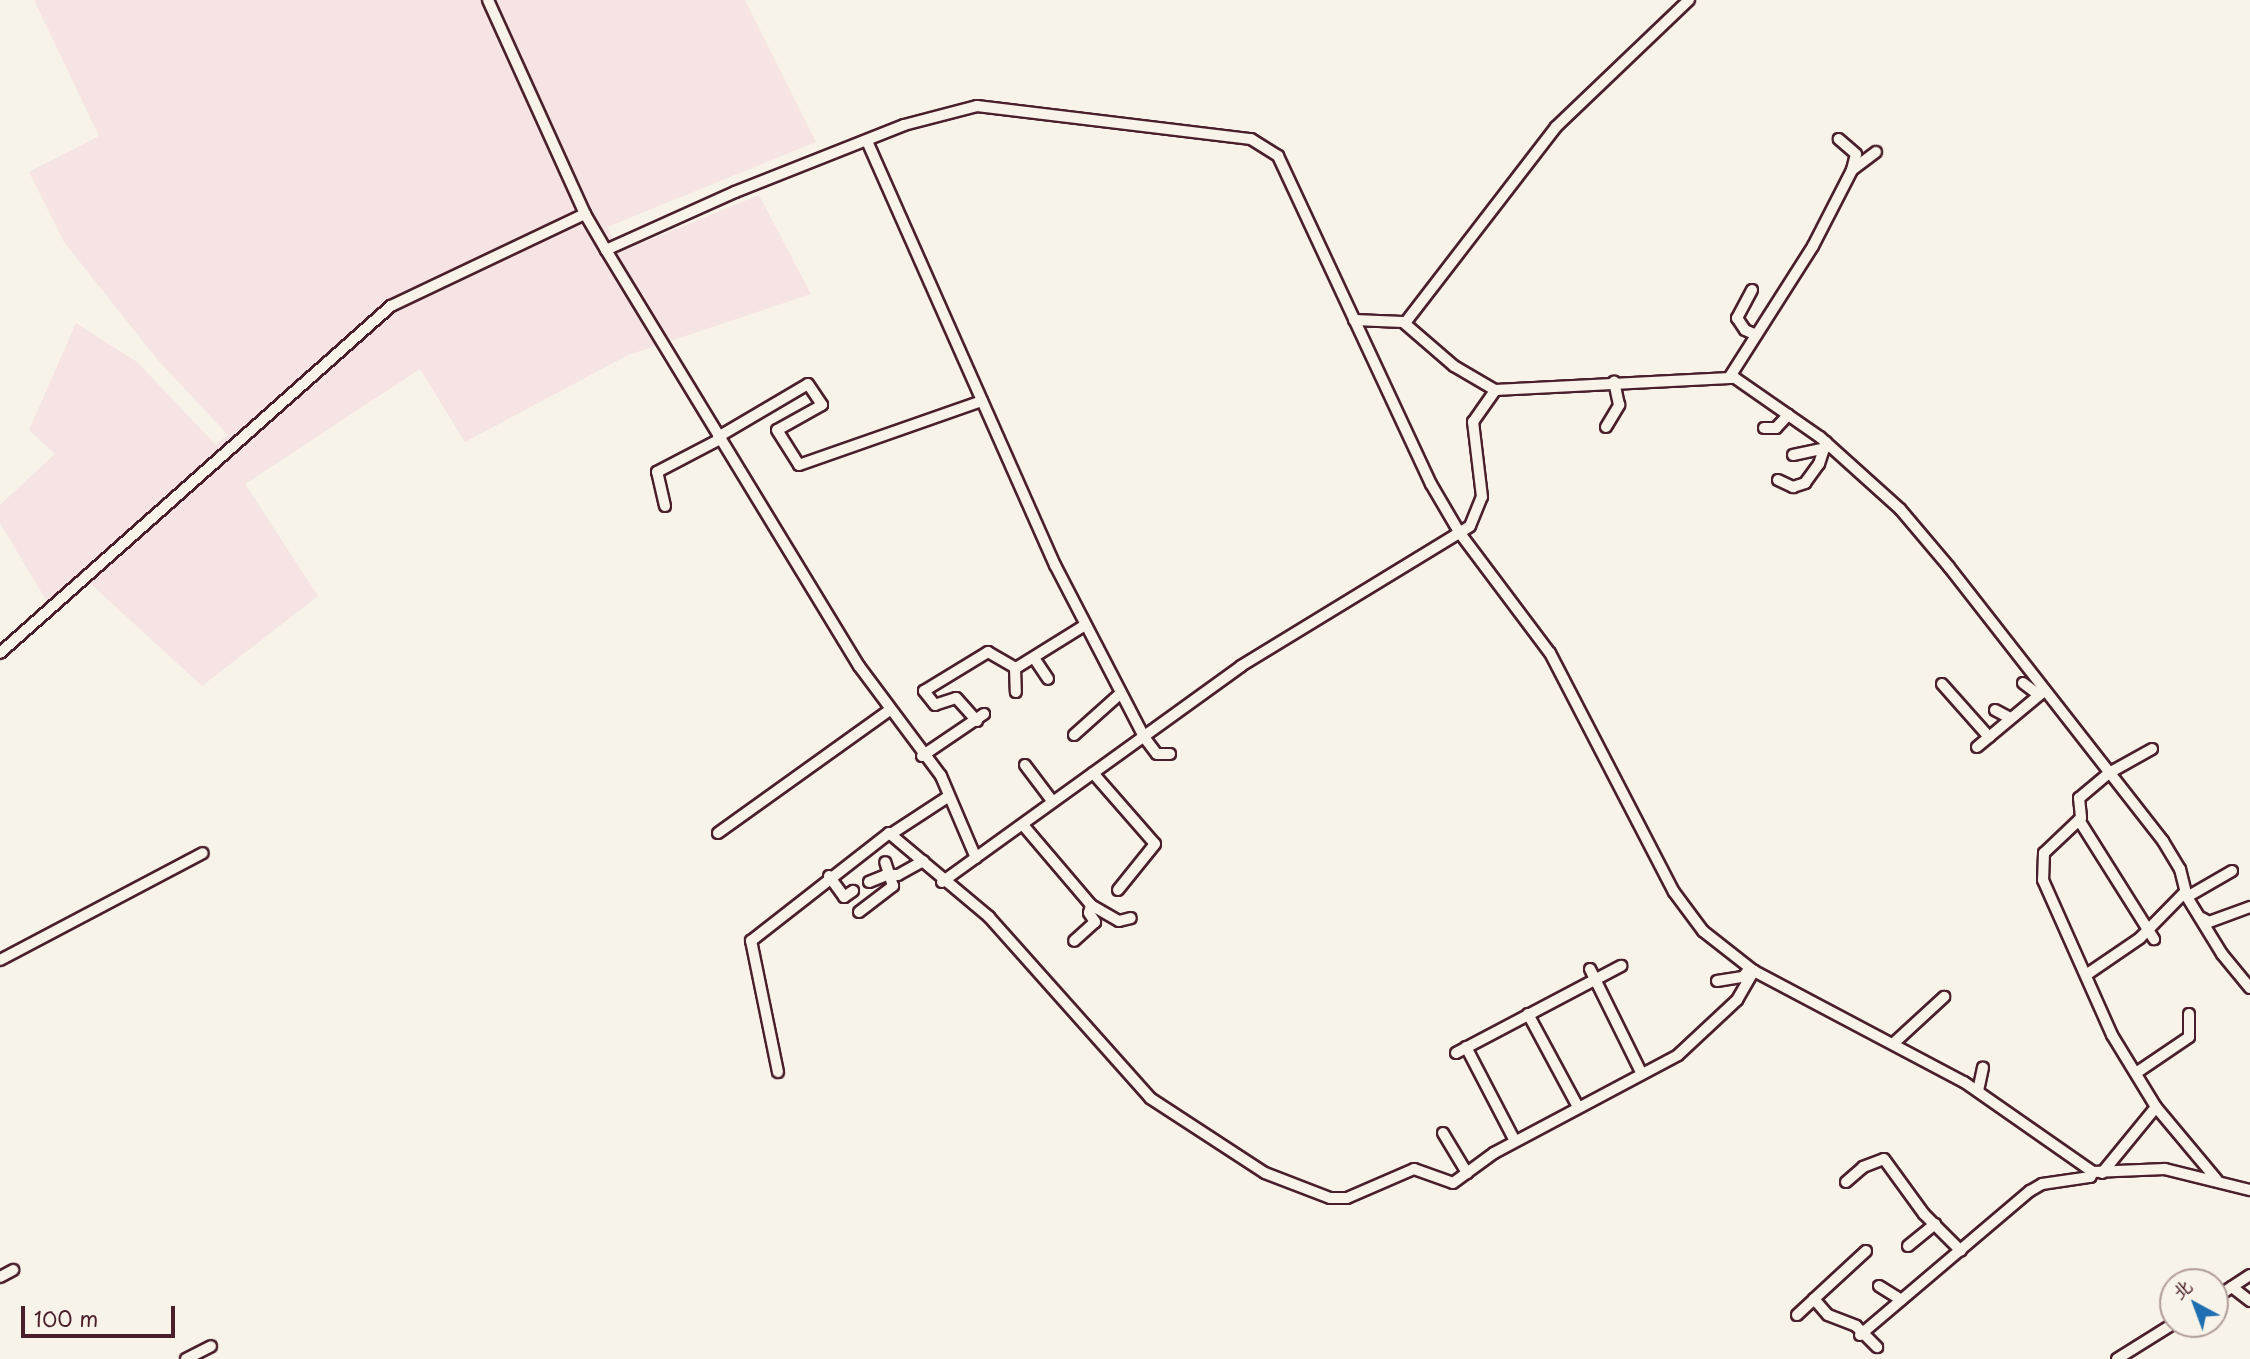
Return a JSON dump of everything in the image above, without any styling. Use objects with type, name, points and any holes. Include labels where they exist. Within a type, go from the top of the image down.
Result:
[{"type":"street","points":[[488,0],[585,214],[719,438],[890,710],[922,756],[937,771],[976,858]]},
{"type":"street","points":[[1405,323],[1556,127],[1689,0]]},
{"type":"street","points":[[606,250],[735,192],[904,125],[977,106],[1251,139],[1278,156],[1420,463],[1459,532],[1549,653],[1687,913],[1752,969],[1895,1042],[1978,1091],[2098,1172],[2165,1169],[2250,1190]]},
{"type":"street","points":[[1729,378],[1813,246],[1852,170],[1856,154],[1839,139]]},
{"type":"street","points":[[867,141],[1085,625],[1144,737],[1157,754],[1170,754]]},
{"type":"street","points":[[1852,170],[1876,152]]},
{"type":"street","points":[[0,653],[391,306],[585,214]]},
{"type":"street","points":[[1752,290],[1737,318],[1745,330],[1756,335]]},
{"type":"street","points":[[1354,320],[1405,323],[1454,366],[1494,390],[1729,378],[1788,415],[1900,509],[2041,694],[2163,841],[2180,869],[2186,895],[2222,954],[2250,988]]},
{"type":"street","points":[[1605,427],[1619,405],[1614,382]]},
{"type":"street","points":[[665,506],[657,472],[719,438],[802,385],[812,387],[822,405],[777,430]]},
{"type":"street","points":[[942,881],[1241,666],[1470,526],[1482,497],[1473,422],[1494,390]]},
{"type":"street","points":[[764,409],[799,466],[982,401]]},
{"type":"street","points":[[1765,428],[1776,428],[1788,415]]},
{"type":"street","points":[[1793,455],[1825,445]]},
{"type":"street","points":[[1778,480],[1793,487],[1805,483],[1825,445]]},
{"type":"street","points":[[1015,668],[1085,625]]},
{"type":"street","points":[[922,756],[980,717],[956,698],[935,705],[924,691],[988,652],[1015,668]]},
{"type":"street","points":[[1034,658],[1048,679]]},
{"type":"street","points":[[1015,668],[1016,692]]},
{"type":"street","points":[[2022,683],[2041,694]]},
{"type":"street","points":[[1942,684],[1989,737]]},
{"type":"street","points":[[1074,735],[1121,693]]},
{"type":"street","points":[[1977,747],[2041,694]]},
{"type":"street","points":[[718,833],[890,710]]},
{"type":"street","points":[[1995,710],[2010,718]]},
{"type":"street","points":[[2151,934],[2079,820],[2079,798],[2109,773],[2152,749]]},
{"type":"street","points":[[1025,765],[1053,802]]},
{"type":"street","points":[[1093,773],[1155,844],[1118,890]]},
{"type":"street","points":[[778,1072],[751,940],[829,876],[891,834],[904,822],[950,796]]},
{"type":"street","points":[[897,810],[904,822]]},
{"type":"street","points":[[2079,820],[2041,860],[2043,880],[2112,1035],[2156,1107],[2217,1180]]},
{"type":"street","points":[[1023,825],[1091,905],[1119,921],[1131,918]]},
{"type":"street","points":[[891,834],[942,881],[1002,930],[1150,1098],[1265,1173],[1342,1199],[1410,1169],[1446,1182],[1467,1173],[1515,1141],[1678,1055],[1737,1000],[1752,969]]},
{"type":"street","points":[[0,960],[203,853]]},
{"type":"street","points":[[869,882],[923,861]]},
{"type":"street","points":[[859,912],[891,890],[892,875],[885,862]]},
{"type":"street","points":[[2086,975],[2151,934],[2186,895],[2232,871]]},
{"type":"street","points":[[829,876],[844,897],[853,891]]},
{"type":"street","points":[[1074,941],[1095,922],[1089,913],[1091,905]]},
{"type":"street","points":[[2200,916],[2209,922],[2250,907]]},
{"type":"street","points":[[1515,1141],[1461,1050],[1528,1014],[1592,974],[1621,966]]},
{"type":"street","points":[[1717,981],[1743,977],[1752,969]]},
{"type":"street","points":[[1592,974],[1642,1074]]},
{"type":"street","points":[[1895,1042],[1944,997]]},
{"type":"street","points":[[1528,1014],[1578,1107]]},
{"type":"street","points":[[2136,1073],[2189,1037],[2189,1014]]},
{"type":"street","points":[[1978,1091],[1983,1068]]},
{"type":"street","points":[[1862,1333],[2042,1184],[2068,1183],[2098,1172],[2156,1107]]},
{"type":"street","points":[[1443,1133],[1467,1173]]},
{"type":"street","points":[[1846,1182],[1863,1167],[1884,1159],[1961,1251]]},
{"type":"street","points":[[1908,1245],[1936,1224]]},
{"type":"street","points":[[1797,1315],[1866,1251]]},
{"type":"street","points":[[0,1277],[13,1270]]},
{"type":"street","points":[[2229,1289],[2250,1275]]},
{"type":"street","points":[[1879,1286],[1902,1300]]},
{"type":"street","points":[[2232,1287],[2250,1301]]},
{"type":"street","points":[[1814,1299],[1828,1315],[1862,1333],[1877,1347]]},
{"type":"street","points":[[2117,1359],[2159,1333]]},
{"type":"street","points":[[186,1359],[211,1346]]},
{"type":"shaded area","points":[[34,0],[745,0],[816,142],[607,227],[620,252],[759,195],[811,294],[628,355],[465,442],[420,369],[245,484],[318,596],[202,686],[82,576],[49,605],[0,523],[0,505],[55,454],[29,430],[76,323],[137,362],[216,445],[228,435],[157,359],[64,242],[29,172],[99,136]]}]
